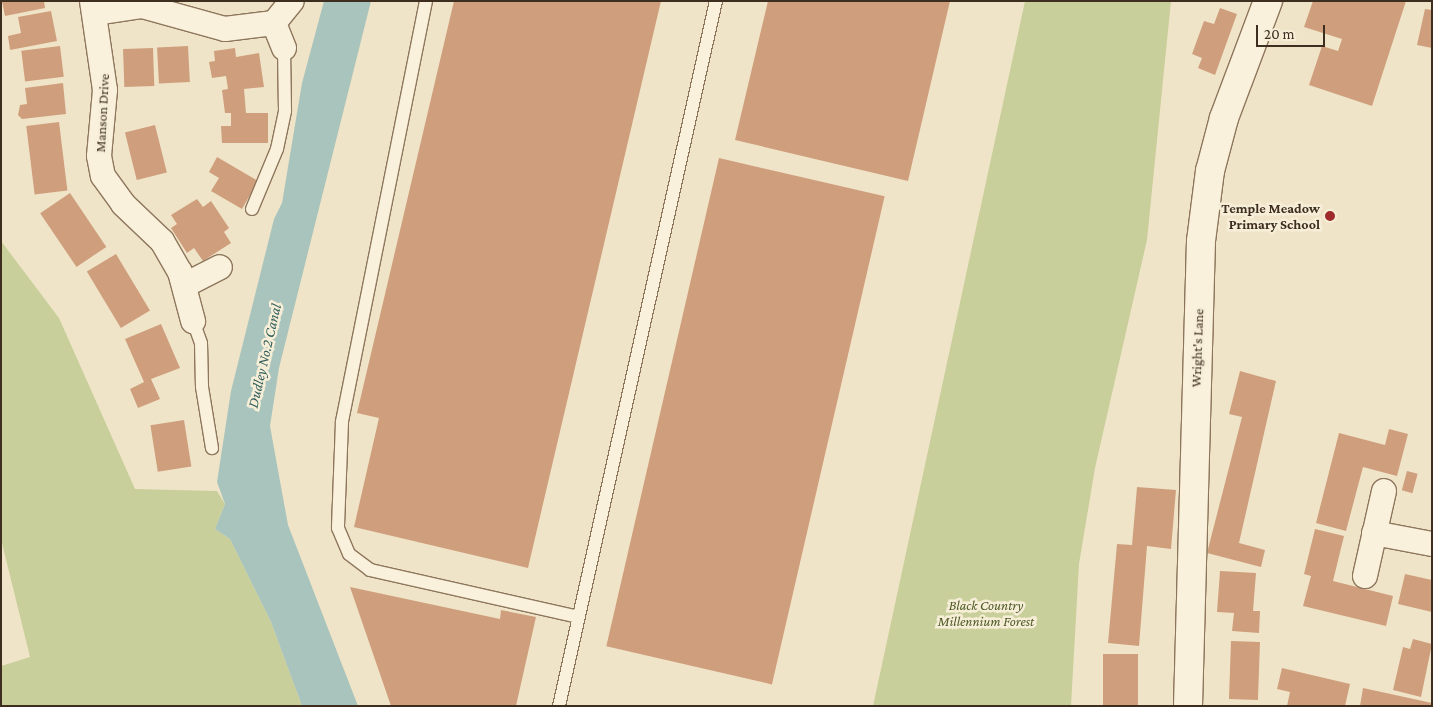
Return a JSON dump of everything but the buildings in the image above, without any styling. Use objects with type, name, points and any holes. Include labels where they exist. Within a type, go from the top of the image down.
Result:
[{"type":"street","points":[[94,7],[142,6],[225,29],[274,23],[292,1]]},
{"type":"street","name":"Wright's Lane","points":[[1188,706],[1201,241],[1210,171],[1224,118],[1268,1]]},
{"type":"street","name":"Manson Drive","points":[[94,7],[105,90],[99,156],[103,176],[123,204],[162,240],[185,286],[193,321]]},
{"type":"street","points":[[274,23],[284,48]]},
{"type":"street","points":[[185,286],[220,267]]},
{"type":"street","points":[[1365,576],[1384,491]]},
{"type":"street","points":[[1374,533],[1432,544]]},
{"type":"lane","points":[[426,1],[342,422],[338,528],[349,554],[370,570],[578,617]]},
{"type":"lane","points":[[559,706],[716,1]]},
{"type":"lane","points":[[252,209],[277,149],[285,111],[284,48]]},
{"type":"lane","points":[[193,321],[201,342],[202,387],[212,448]]},
{"type":"green space","name":"Black Country Millennium Forest","points":[[1025,1],[1171,1],[1147,240],[1095,468],[1079,564],[1071,706],[873,706]]},
{"type":"green space","points":[[1,241],[59,318],[135,489],[217,491],[225,504],[215,529],[230,539],[271,622],[302,706],[1,706],[1,666],[30,657],[1,539]]},
{"type":"water","name":"Dudley No.2 Canal","points":[[324,1],[371,1],[279,368],[270,426],[288,525],[358,706],[302,706],[271,622],[230,539],[215,529],[225,504],[217,482],[231,391],[274,219],[282,203],[302,83]]},
{"type":"place","name":"Temple Meadow Primary School","points":[[1330,216]]}]
